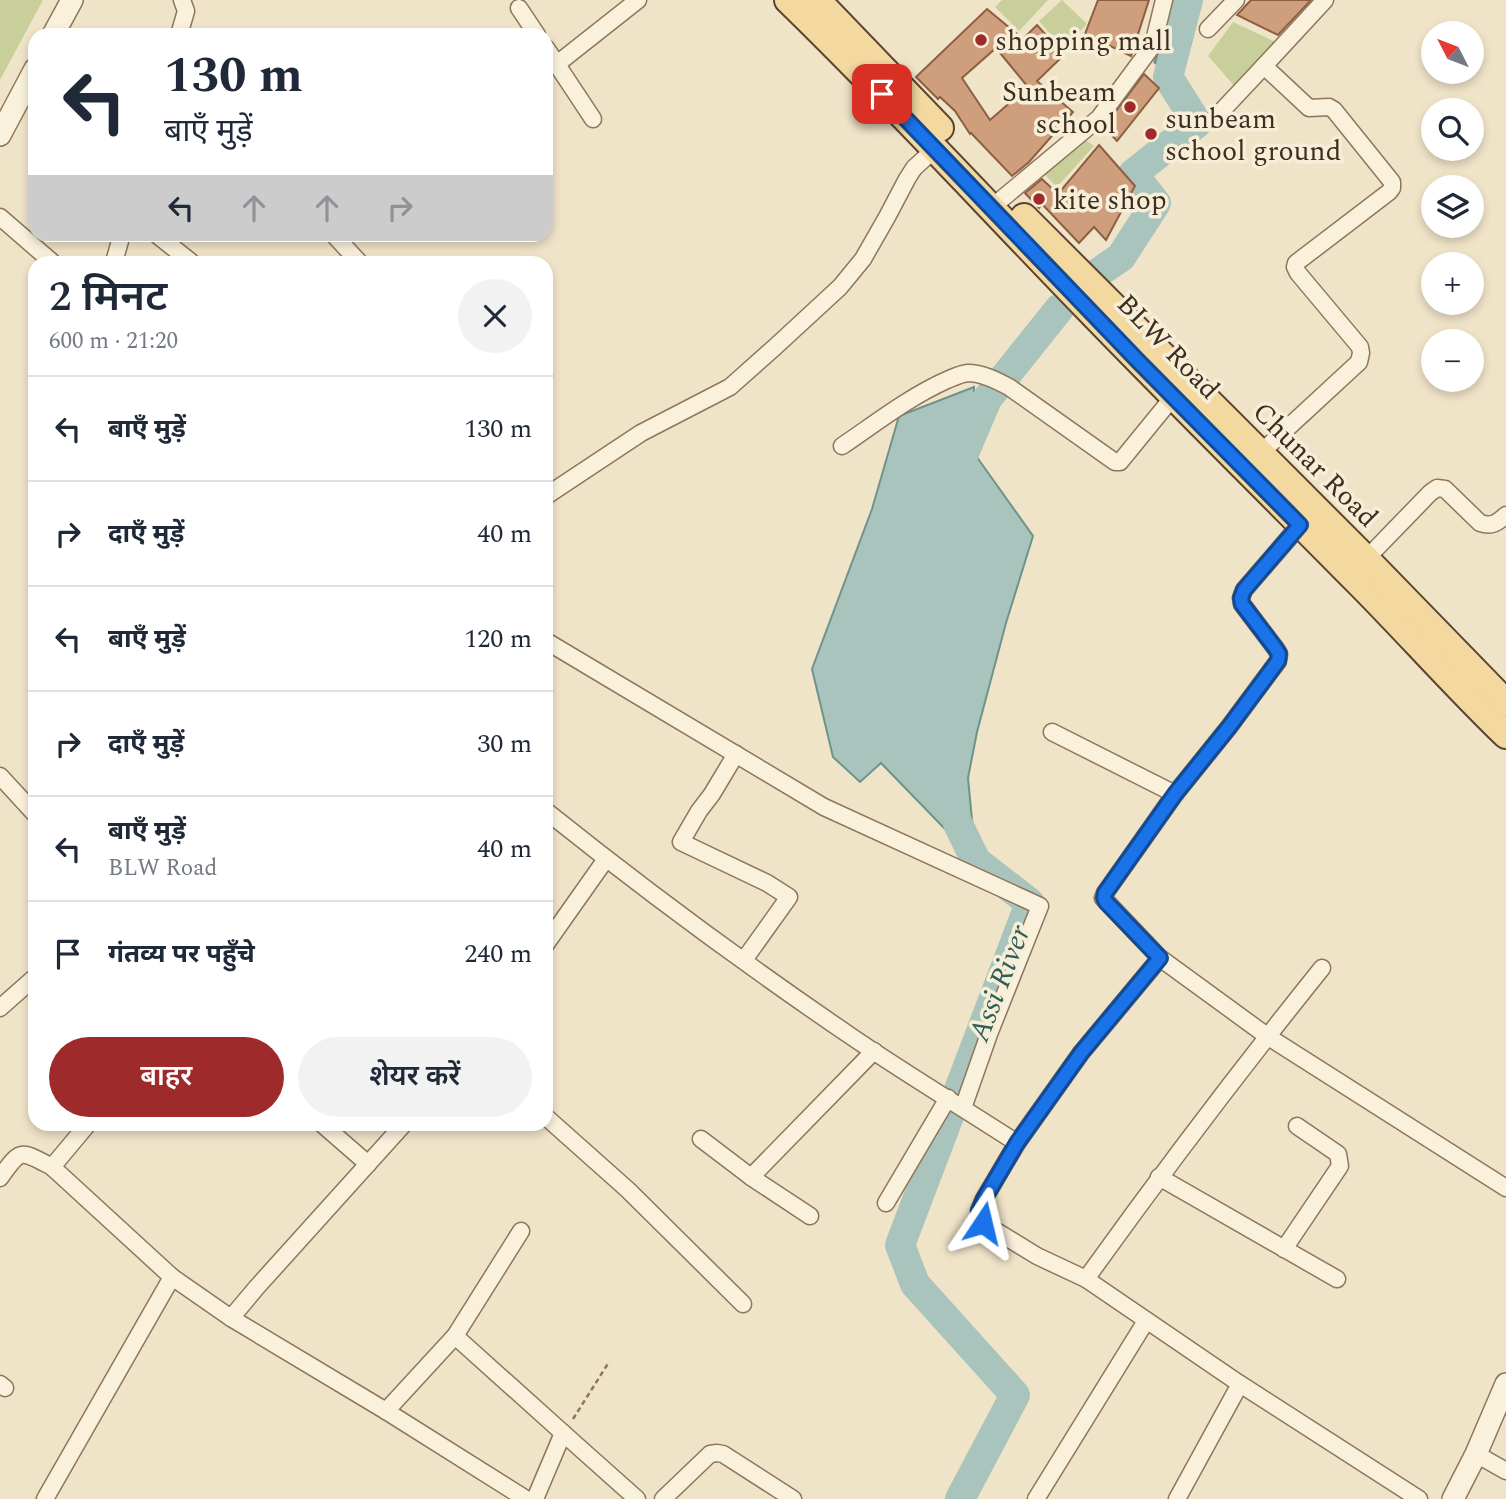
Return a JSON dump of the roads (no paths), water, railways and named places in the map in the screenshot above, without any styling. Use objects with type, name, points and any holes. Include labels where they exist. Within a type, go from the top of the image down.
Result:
[{"type":"main road","name":"BLW Road","points":[[788,0],[817,10],[936,148],[998,203],[1093,300],[1173,397],[1252,461],[1300,525],[1360,568],[1479,709],[1506,735]]},
{"type":"main road","points":[[817,10],[998,203]]},
{"type":"main road","name":"Chunar Road","points":[[1093,300],[1360,568],[1506,703]]},
{"type":"street","points":[[57,28],[72,0]]},
{"type":"street","points":[[181,28],[186,11],[182,0]]},
{"type":"street","points":[[557,64],[638,0]]},
{"type":"street","points":[[998,203],[1099,118],[1153,45],[1164,0]]},
{"type":"street","points":[[1209,29],[1236,0]]},
{"type":"street","points":[[1216,117],[1325,0]]},
{"type":"street","points":[[519,8],[532,28]]},
{"type":"street","points":[[553,58],[593,119]]},
{"type":"street","points":[[1252,461],[1359,362],[1361,353],[1360,347],[1298,273],[1296,263],[1392,188],[1392,182],[1334,110],[1329,107],[1309,108],[1264,66]]},
{"type":"street","points":[[0,135],[28,82]]},
{"type":"street","points":[[553,491],[641,433],[730,387],[775,347],[840,287],[863,259],[914,168],[936,148]]},
{"type":"street","points":[[0,217],[28,241]]},
{"type":"street","points":[[29,242],[45,256]]},
{"type":"street","points":[[166,242],[184,256]]},
{"type":"street","points":[[340,242],[353,256]]},
{"type":"street","points":[[842,446],[910,399],[936,385],[968,373],[1002,383],[1115,462],[1123,459],[1173,397]]},
{"type":"street","points":[[1360,568],[1437,488],[1445,489],[1480,523],[1496,523],[1506,515]]},
{"type":"street","points":[[1300,525],[1244,590],[1241,598],[1242,604],[1279,654],[1278,661],[1175,794],[1104,898],[1160,958],[1267,1036],[1506,1188]]},
{"type":"street","points":[[553,645],[824,807],[1040,906],[963,1108]]},
{"type":"street","points":[[1052,732],[1175,794]]},
{"type":"street","points":[[736,754],[681,842],[789,897],[744,960]]},
{"type":"street","points":[[0,776],[28,806]]},
{"type":"street","points":[[553,817],[744,960],[874,1051],[1017,1143]]},
{"type":"street","points":[[553,934],[606,859]]},
{"type":"street","points":[[1160,958],[1081,1053],[1017,1143],[984,1199],[979,1211],[983,1223],[1037,1256],[1086,1279],[1240,1384],[1419,1499]]},
{"type":"street","points":[[1086,1279],[1159,1177],[1322,968]]},
{"type":"street","points":[[0,1008],[28,983]]},
{"type":"street","points":[[751,1177],[874,1051]]},
{"type":"street","points":[[886,1203],[948,1098]]},
{"type":"street","points":[[553,1122],[628,1190],[743,1304]]},
{"type":"street","points":[[1284,1249],[1340,1166],[1338,1154],[1297,1126]]},
{"type":"street","points":[[52,1167],[82,1131]]},
{"type":"street","points":[[331,1131],[368,1164]]},
{"type":"street","points":[[231,1318],[398,1131]]},
{"type":"street","points":[[701,1139],[751,1177],[810,1216]]},
{"type":"street","points":[[0,1178],[15,1156],[23,1154],[52,1167],[172,1277],[231,1318],[526,1499]]},
{"type":"street","points":[[1159,1177],[1337,1279]]},
{"type":"street","points":[[386,1411],[455,1336],[522,1231]]},
{"type":"street","points":[[45,1499],[172,1277]]},
{"type":"street","points":[[1036,1499],[1146,1321]]},
{"type":"street","points":[[455,1336],[637,1499]]},
{"type":"street","points":[[1177,1499],[1240,1384]]},
{"type":"street","points":[[1452,1499],[1476,1454],[1506,1384]]},
{"type":"street","points":[[535,1499],[563,1433]]},
{"type":"street","points":[[663,1499],[710,1454],[717,1453],[723,1454],[793,1499]]},
{"type":"street","points":[[1476,1454],[1506,1471]]},
{"type":"water","points":[[974,387],[974,453],[1033,536],[1006,623],[977,732],[968,778],[976,861],[881,763],[860,782],[833,757],[812,669],[872,509],[899,416]]},
{"type":"waterway","points":[[1156,62],[1176,0]]},
{"type":"waterway","name":"Assi River","points":[[1095,275],[1121,257],[1156,203],[1133,174],[1197,123],[1168,77],[1188,0]]},
{"type":"waterway","name":"Assi River","points":[[958,467],[987,399],[1059,309]]},
{"type":"waterway","name":"Assi River","points":[[958,824],[976,861],[1030,903],[900,1245],[915,1284],[1015,1395],[960,1499]]},
{"type":"place","name":"shopping mall","points":[[981,40]]},
{"type":"place","name":"Sunbeam school","points":[[1130,107]]},
{"type":"place","name":"sunbeam school ground","points":[[1151,134]]},
{"type":"place","name":"kite shop","points":[[1039,199]]}]
